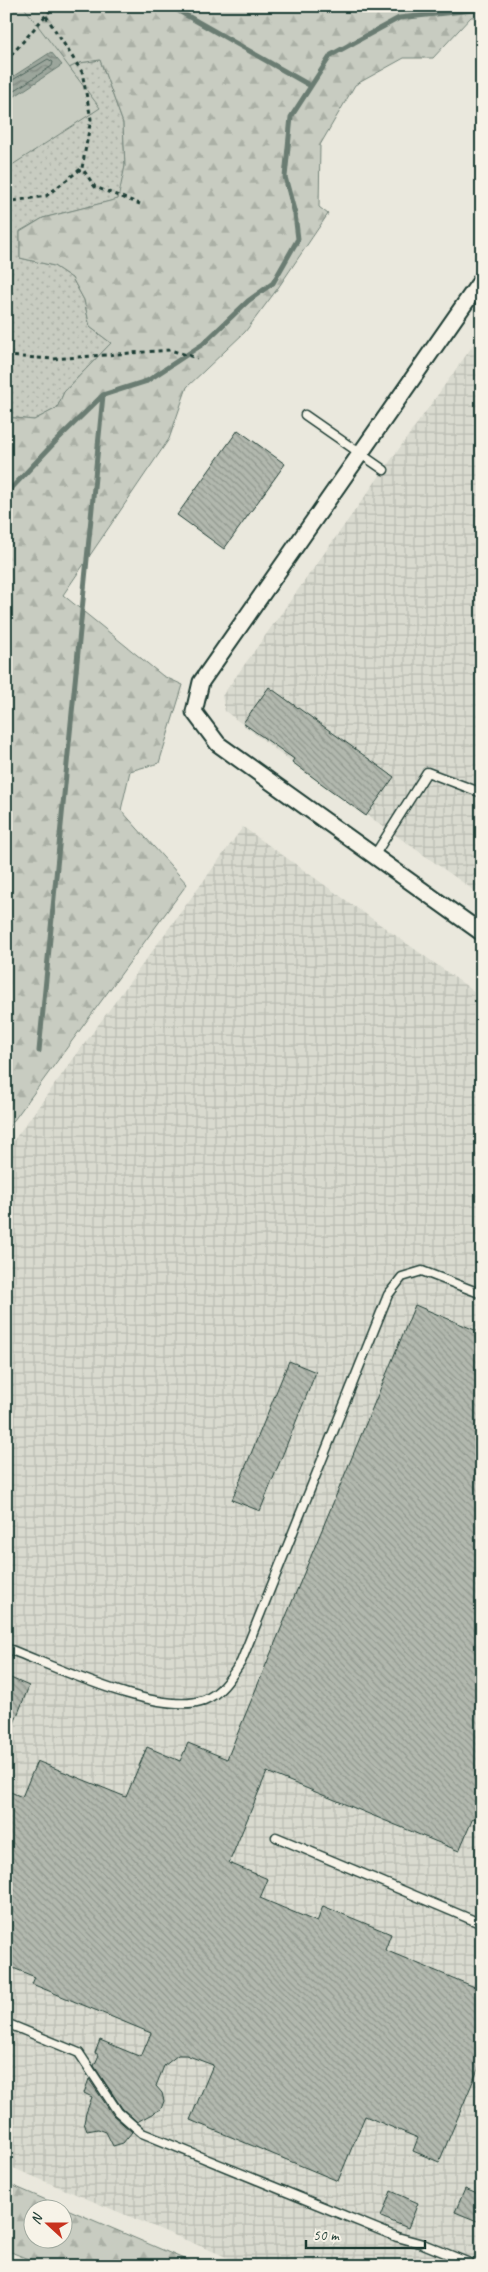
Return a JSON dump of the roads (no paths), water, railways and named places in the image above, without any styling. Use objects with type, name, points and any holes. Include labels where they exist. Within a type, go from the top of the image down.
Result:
[{"type":"street","points":[[482,279],[201,682],[194,712],[218,744],[482,932]]},
{"type":"lane","points":[[305,415],[384,470]]},
{"type":"lane","points":[[374,856],[427,772],[482,793]]},
{"type":"lane","points":[[6,1648],[145,1700],[174,1704],[204,1700],[224,1687],[241,1662],[388,1295],[402,1277],[422,1271],[482,1294]]},
{"type":"lane","points":[[276,1837],[482,1924]]},
{"type":"lane","points":[[6,2023],[79,2053],[118,2112],[142,2133],[397,2237],[423,2244],[477,2266]]},
{"type":"water","points":[[51,52],[62,65],[6,102],[6,81]]},
{"type":"waterway","points":[[170,6],[311,86]]},
{"type":"waterway","points":[[6,494],[103,395],[147,381],[203,344],[248,301],[273,283],[298,239],[295,214],[285,177],[291,117],[331,55],[399,18],[482,9]]},
{"type":"waterway","points":[[39,1051],[103,395]]}]
